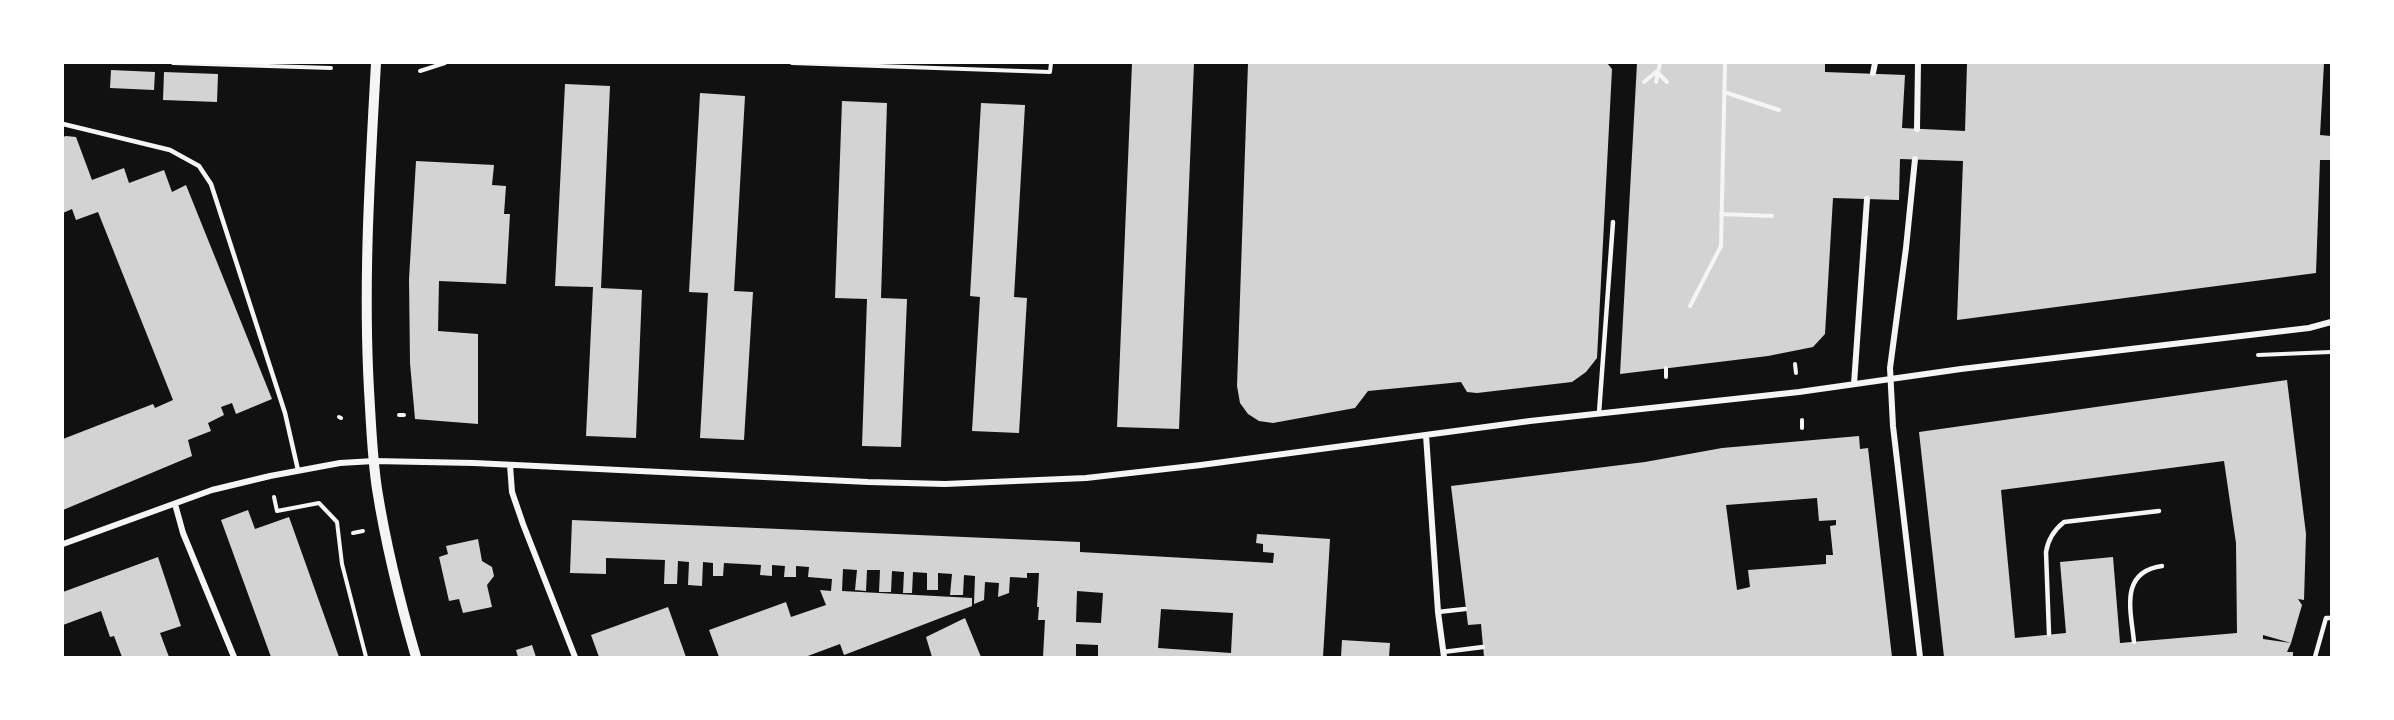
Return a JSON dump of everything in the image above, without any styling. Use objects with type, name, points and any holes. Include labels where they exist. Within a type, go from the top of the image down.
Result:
[{"type":"street","points":[[376,63],[369,198],[367,361],[374,461],[388,550],[416,657]]},
{"type":"street","points":[[1873,73],[1875,63]]},
{"type":"street","points":[[1917,129],[1918,63]]},
{"type":"street","points":[[1915,159],[1906,248],[1892,343],[1890,379],[1893,426],[1920,657]]},
{"type":"street","points":[[1854,384],[1866,199]]},
{"type":"street","points":[[63,544],[212,490],[298,470],[340,463],[374,461],[510,465],[868,482],[974,483],[1128,474],[1599,413],[2309,328],[2331,322]]},
{"type":"street","points":[[1426,435],[1438,612],[1444,654]]},
{"type":"street","points":[[510,465],[512,492],[522,524],[575,657]]},
{"type":"street","points":[[175,504],[183,533],[234,657]]},
{"type":"lane","points":[[63,124],[170,150],[199,166],[211,184],[285,413],[298,470]]},
{"type":"lane","points":[[1599,413],[1612,222]]},
{"type":"lane","points":[[2049,634],[2046,552],[2047,543],[2056,528],[2064,522],[2159,511]]},
{"type":"lane","points":[[2134,642],[2130,600],[2133,583],[2140,573],[2150,567],[2162,566]]},
{"type":"lane","points":[[1438,612],[1466,609]]},
{"type":"lane","points":[[2315,657],[2326,618],[2331,618]]},
{"type":"lane","points":[[1444,654],[1483,647]]},
{"type":"path","points":[[173,63],[331,68]]},
{"type":"path","points":[[420,70],[445,63]]},
{"type":"path","points":[[792,63],[1050,72],[1050,63]]},
{"type":"path","points":[[1656,82],[1660,63]]},
{"type":"path","points":[[1690,306],[1721,246],[1725,63]]},
{"type":"path","points":[[1644,82],[1657,71]]},
{"type":"path","points":[[1657,71],[1667,82]]},
{"type":"path","points":[[1724,92],[1779,110]]},
{"type":"path","points":[[1721,214],[1772,216]]},
{"type":"path","points":[[2246,355],[2331,352]]},
{"type":"path","points":[[1795,364],[1796,374]]},
{"type":"path","points":[[1666,368],[1666,377]]},
{"type":"path","points":[[1802,420],[1802,428]]},
{"type":"path","points":[[274,497],[277,511],[319,503],[337,522],[342,564],[366,657]]},
{"type":"path","points":[[353,532],[367,530]]},
{"type":"building","points":[[1132,63],[1194,63],[1179,429],[1117,427]]},
{"type":"building","points":[[1248,63],[1607,63],[1612,69],[1597,358],[1586,372],[1572,382],[1477,393],[1467,392],[1461,382],[1368,391],[1355,408],[1273,423],[1259,421],[1248,414],[1240,403],[1237,386]]},
{"type":"building","points":[[1637,63],[1825,63],[1825,72],[1905,75],[1902,128],[1965,131],[1967,63],[2324,63],[2320,135],[2331,136],[2331,160],[2320,160],[2316,273],[1957,320],[1963,161],[1900,159],[1899,200],[1833,198],[1825,334],[1813,347],[1768,356],[1620,374]]},
{"type":"building","points":[[111,70],[155,72],[154,90],[110,88]]},
{"type":"building","points":[[164,72],[218,74],[217,102],[163,100]]},
{"type":"building","points":[[565,84],[610,86],[601,288],[642,290],[636,438],[586,436],[593,287],[555,286]]},
{"type":"building","points":[[700,93],[745,96],[734,291],[753,292],[744,440],[700,438],[708,293],[689,292]]},
{"type":"building","points":[[842,101],[887,103],[881,298],[907,299],[901,447],[862,446],[867,299],[835,298]]},
{"type":"building","points":[[981,103],[1025,105],[1014,297],[1027,298],[1019,433],[972,431],[980,297],[970,296]]},
{"type":"building","points":[[63,137],[76,137],[92,180],[124,168],[129,183],[164,170],[172,192],[186,185],[272,399],[236,414],[232,403],[221,407],[224,415],[208,423],[211,431],[188,440],[192,456],[63,510],[63,439],[153,404],[155,408],[173,400],[98,212],[76,220],[72,209],[63,213]]},
{"type":"building","points":[[416,161],[494,165],[492,185],[506,186],[504,214],[510,214],[506,284],[439,281],[438,331],[478,334],[478,424],[415,419],[410,363],[409,279]]},
{"type":"building","points":[[2287,380],[2306,534],[2304,600],[2298,599],[2302,605],[2291,643],[2287,652],[2293,652],[2293,657],[1944,657],[1919,432]],"holes":[[[2224,461],[2236,543],[2237,633],[2120,643],[2113,557],[2060,562],[2066,633],[2015,638],[2001,490]],[[2263,635],[2291,643],[2263,639]]]},
{"type":"building","points":[[1859,436],[1860,449],[1868,448],[1892,657],[1484,657],[1481,624],[1468,625],[1451,486],[1645,462],[1722,448]],"holes":[[[1817,498],[1819,521],[1836,520],[1836,525],[1830,526],[1833,555],[1826,555],[1826,564],[1748,570],[1750,587],[1737,590],[1726,505]]]},
{"type":"building","points":[[248,510],[255,529],[289,517],[339,657],[271,657],[221,520]]},
{"type":"building","points":[[572,520],[1080,542],[1080,552],[1273,563],[1274,553],[1263,552],[1263,544],[1256,543],[1257,534],[1330,539],[1323,657],[1098,657],[1098,645],[1076,644],[1076,657],[1043,657],[1045,620],[1038,620],[1039,573],[1027,573],[1027,578],[1010,577],[1009,593],[998,597],[999,583],[985,582],[984,600],[974,604],[975,576],[964,575],[963,595],[950,595],[952,574],[938,573],[938,590],[927,590],[927,573],[913,572],[912,593],[903,593],[904,572],[892,571],[891,592],[879,592],[880,570],[867,570],[866,591],[855,590],[857,570],[843,569],[842,591],[972,598],[972,606],[844,655],[840,644],[805,657],[719,657],[709,630],[786,602],[791,617],[826,605],[820,590],[831,591],[832,579],[808,577],[809,567],[796,566],[796,577],[784,577],[785,566],[772,565],[772,576],[760,575],[761,565],[724,563],[723,576],[713,576],[713,563],[703,562],[702,586],[688,585],[689,562],[678,561],[677,584],[664,584],[665,560],[606,558],[606,574],[570,573]],"holes":[[[1077,591],[1103,593],[1101,623],[1076,622]],[[1161,609],[1233,613],[1231,653],[1158,648]]]},
{"type":"building","points":[[478,539],[482,561],[492,567],[494,576],[487,585],[492,607],[463,613],[459,599],[449,601],[439,557],[448,554],[446,546]]},
{"type":"building","points":[[158,557],[181,626],[160,633],[169,657],[122,657],[114,636],[110,637],[101,611],[63,625],[63,592]]},
{"type":"building","points":[[668,607],[686,657],[599,657],[591,635]]},
{"type":"building","points":[[965,618],[981,657],[932,657],[926,637]]},
{"type":"building","points":[[1342,640],[1390,643],[1389,657],[1341,657]]},
{"type":"building","points":[[532,645],[536,657],[518,657],[516,650]]}]
